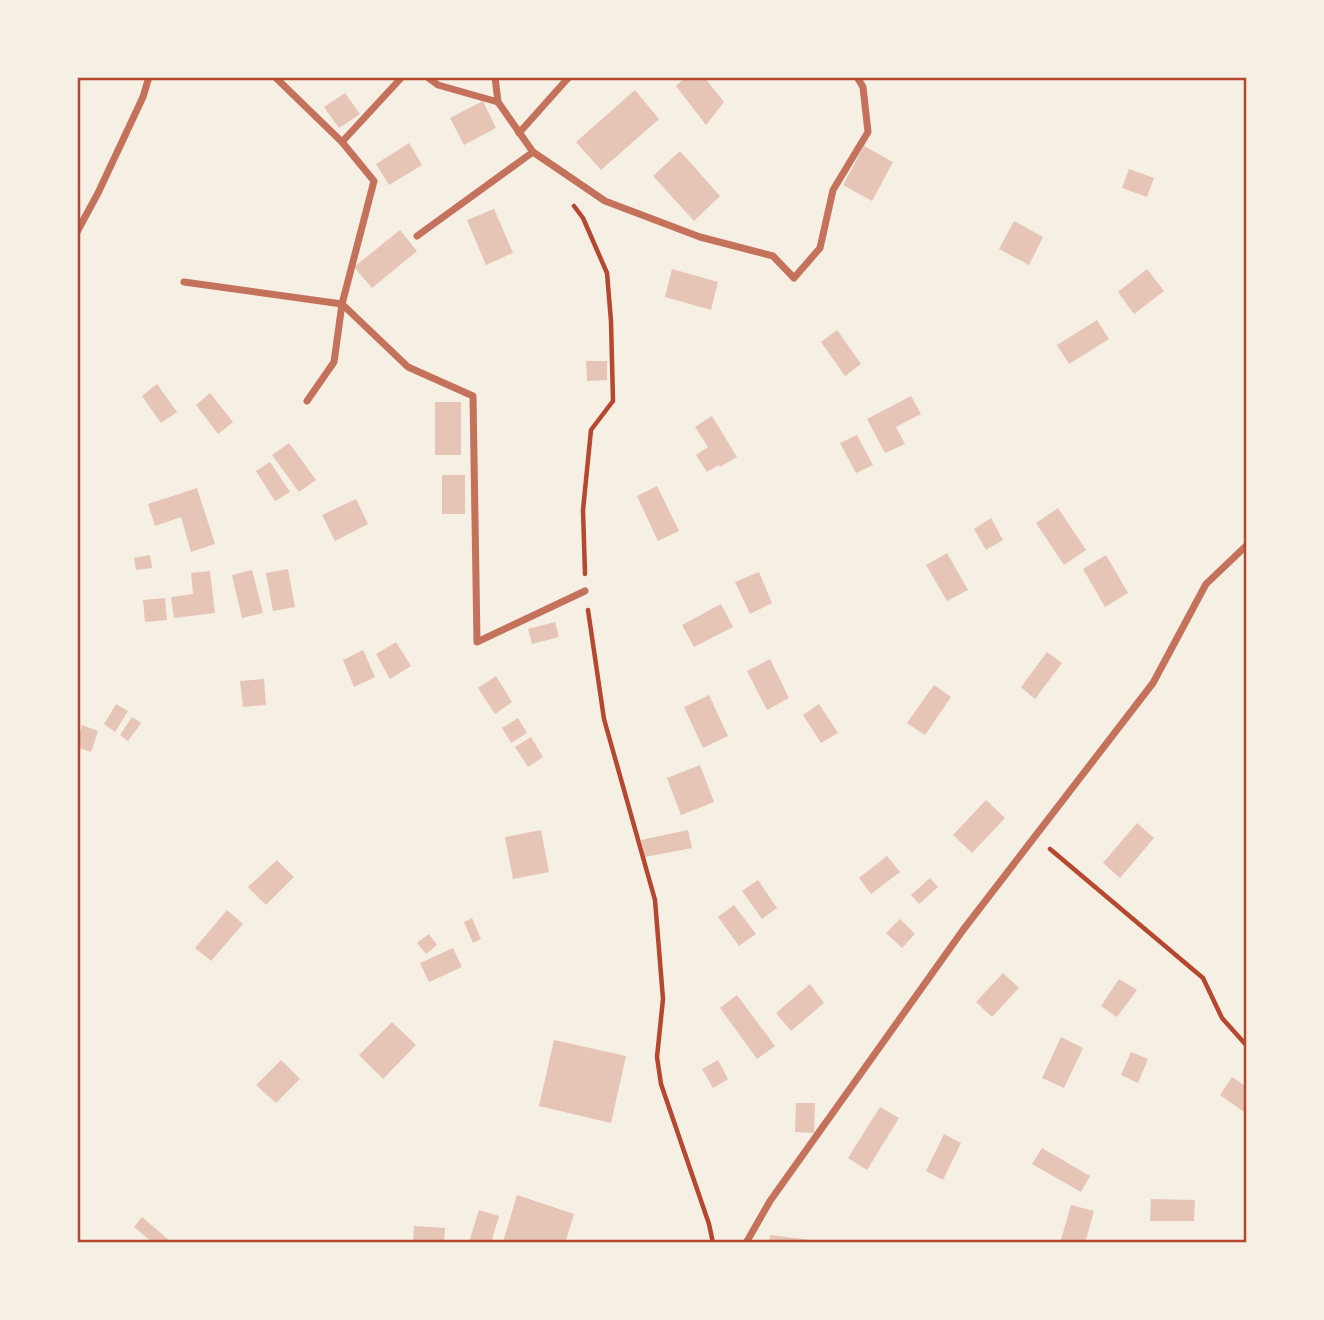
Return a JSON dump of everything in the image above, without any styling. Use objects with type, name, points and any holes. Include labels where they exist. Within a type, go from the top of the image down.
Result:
[{"type":"street","points":[[77,232],[138,109],[149,77]]},
{"type":"street","points":[[275,77],[342,142],[374,181],[342,304],[334,362],[307,401]]},
{"type":"street","points":[[342,142],[402,77]]},
{"type":"street","points":[[428,77],[438,85],[498,102]]},
{"type":"street","points":[[495,77],[498,102],[533,152],[605,201],[700,237],[773,256],[794,278],[820,248],[833,190],[868,132],[863,87],[857,77]]},
{"type":"street","points":[[519,133],[569,77]]},
{"type":"street","points":[[417,236],[533,152]]},
{"type":"street","points":[[184,282],[342,304],[408,367],[473,396],[477,642],[585,591]]},
{"type":"street","points":[[746,1243],[778,1189],[963,930],[1153,683],[1206,584],[1247,545]]},
{"type":"path","points":[[566,196],[583,218],[607,273],[611,321],[613,401],[591,430],[583,510],[585,591],[604,719],[655,900],[663,999],[657,1057],[661,1084],[709,1224],[713,1243]]},
{"type":"path","points":[[1035,837],[1203,978],[1222,1018],[1247,1046]]},
{"type":"building","points":[[686,77],[704,77],[724,102],[706,125],[676,86]]},
{"type":"building","points":[[635,90],[659,119],[601,170],[576,142]]},
{"type":"building","points":[[345,93],[360,114],[339,128],[324,107]]},
{"type":"building","points":[[483,101],[496,128],[464,145],[450,118]]},
{"type":"building","points":[[409,143],[422,165],[389,185],[376,164]]},
{"type":"building","points":[[864,146],[893,162],[872,201],[843,185]]},
{"type":"building","points":[[680,151],[720,196],[694,221],[653,176]]},
{"type":"building","points":[[1129,169],[1154,178],[1147,197],[1122,188]]},
{"type":"building","points":[[494,209],[513,253],[486,265],[467,220]]},
{"type":"building","points":[[1014,221],[1043,237],[1029,265],[999,249]]},
{"type":"building","points":[[400,230],[417,251],[372,288],[354,267]]},
{"type":"building","points":[[672,269],[718,282],[711,310],[665,297]]},
{"type":"building","points":[[1147,269],[1164,291],[1134,314],[1118,292]]},
{"type":"building","points":[[1097,320],[1109,339],[1069,364],[1057,345]]},
{"type":"building","points":[[837,330],[861,364],[845,376],[821,342]]},
{"type":"building","points":[[586,361],[607,361],[607,380],[587,381]]},
{"type":"building","points":[[157,384],[177,412],[161,423],[142,396]]},
{"type":"building","points":[[210,393],[233,422],[218,434],[196,405]]},
{"type":"building","points":[[911,396],[921,414],[896,427],[905,444],[885,453],[867,419]]},
{"type":"building","points":[[435,402],[461,402],[461,455],[435,455]]},
{"type":"building","points":[[712,416],[737,457],[707,472],[696,455],[708,447],[695,427]]},
{"type":"building","points":[[857,435],[873,465],[856,473],[840,443]]},
{"type":"building","points":[[289,443],[316,480],[299,492],[272,455]]},
{"type":"building","points":[[270,462],[290,492],[275,501],[256,471]]},
{"type":"building","points":[[442,475],[465,475],[465,514],[442,514]]},
{"type":"building","points":[[657,486],[679,531],[658,541],[637,496]]},
{"type":"building","points":[[197,488],[215,544],[191,552],[181,517],[155,526],[148,504]]},
{"type":"building","points":[[356,499],[368,524],[335,541],[322,515]]},
{"type":"building","points":[[1058,508],[1086,550],[1064,565],[1036,523]]},
{"type":"building","points":[[991,518],[1003,540],[986,550],[974,529]]},
{"type":"building","points":[[947,553],[968,590],[947,601],[926,565]]},
{"type":"building","points":[[150,555],[152,568],[136,570],[134,558]]},
{"type":"building","points":[[1106,555],[1128,593],[1105,607],[1083,569]]},
{"type":"building","points":[[288,569],[295,607],[273,611],[266,573]]},
{"type":"building","points":[[252,570],[263,613],[242,618],[232,575]]},
{"type":"building","points":[[210,571],[215,613],[174,618],[171,597],[193,594],[191,573]]},
{"type":"building","points":[[759,572],[772,603],[750,614],[735,582]]},
{"type":"building","points":[[165,598],[167,620],[145,622],[143,600]]},
{"type":"building","points":[[721,604],[733,627],[694,647],[682,625]]},
{"type":"building","points":[[555,622],[559,637],[532,644],[528,629]]},
{"type":"building","points":[[396,642],[411,666],[390,679],[376,654]]},
{"type":"building","points":[[363,650],[375,677],[354,687],[343,660]]},
{"type":"building","points":[[1047,652],[1062,663],[1035,699],[1021,687]]},
{"type":"building","points":[[770,659],[789,698],[767,710],[747,671]]},
{"type":"building","points":[[496,676],[512,702],[495,714],[478,688]]},
{"type":"building","points":[[264,679],[266,705],[243,707],[240,681]]},
{"type":"building","points":[[934,685],[951,697],[925,735],[907,723]]},
{"type":"building","points":[[709,695],[728,736],[703,748],[684,707]]},
{"type":"building","points":[[116,704],[128,711],[115,732],[104,724]]},
{"type":"building","points":[[819,704],[838,733],[821,743],[803,715]]},
{"type":"building","points":[[132,717],[141,723],[128,741],[120,735]]},
{"type":"building","points":[[518,718],[527,733],[511,743],[502,728]]},
{"type":"building","points":[[82,725],[98,731],[91,752],[77,747]]},
{"type":"building","points":[[531,737],[543,757],[528,767],[515,747]]},
{"type":"building","points":[[700,765],[714,802],[681,815],[667,778]]},
{"type":"building","points":[[986,800],[1005,818],[972,853],[953,835]]},
{"type":"building","points":[[1137,823],[1154,838],[1120,878],[1103,863]]},
{"type":"building","points":[[541,830],[549,872],[513,879],[505,837]]},
{"type":"building","points":[[688,830],[692,848],[645,857],[641,840]]},
{"type":"building","points":[[887,856],[900,872],[871,894],[859,878]]},
{"type":"building","points":[[277,860],[294,877],[266,905],[248,887]]},
{"type":"building","points":[[930,878],[938,887],[919,904],[911,895]]},
{"type":"building","points":[[758,880],[777,908],[762,919],[742,891]]},
{"type":"building","points":[[734,905],[756,934],[739,946],[718,917]]},
{"type":"building","points":[[227,910],[243,924],[211,961],[195,948]]},
{"type":"building","points":[[472,918],[481,939],[473,943],[464,922]]},
{"type":"building","points":[[900,919],[915,934],[902,948],[886,933]]},
{"type":"building","points":[[429,934],[437,945],[426,954],[417,943]]},
{"type":"building","points":[[453,948],[462,967],[429,982],[420,963]]},
{"type":"building","points":[[1003,973],[1019,988],[992,1017],[976,1002]]},
{"type":"building","points":[[1119,979],[1137,990],[1117,1017],[1101,1006]]},
{"type":"building","points":[[810,984],[824,1003],[791,1031],[776,1013]]},
{"type":"building","points":[[737,995],[775,1046],[757,1059],[720,1008]]},
{"type":"building","points":[[392,1022],[416,1045],[383,1079],[359,1055]]},
{"type":"building","points":[[1061,1037],[1083,1048],[1064,1088],[1042,1078]]},
{"type":"building","points":[[554,1040],[626,1056],[611,1123],[539,1106]]},
{"type":"building","points":[[1131,1052],[1148,1059],[1138,1083],[1121,1075]]},
{"type":"building","points":[[281,1060],[300,1079],[276,1103],[256,1085]]},
{"type":"building","points":[[718,1060],[728,1079],[713,1088],[702,1069]]},
{"type":"building","points":[[1232,1077],[1247,1087],[1247,1114],[1220,1095]]},
{"type":"building","points":[[796,1103],[815,1103],[814,1133],[795,1132]]},
{"type":"building","points":[[880,1107],[899,1118],[867,1170],[848,1158]]},
{"type":"building","points":[[944,1134],[961,1143],[943,1180],[926,1171]]},
{"type":"building","points":[[1042,1148],[1090,1176],[1081,1192],[1032,1164]]},
{"type":"building","points":[[517,1195],[574,1214],[565,1243],[503,1242]]},
{"type":"building","points":[[1151,1199],[1195,1200],[1194,1221],[1150,1221]]},
{"type":"building","points":[[1071,1205],[1094,1211],[1085,1243],[1060,1243]]},
{"type":"building","points":[[479,1210],[499,1216],[491,1243],[469,1242]]},
{"type":"building","points":[[142,1217],[170,1241],[153,1243],[134,1227]]},
{"type":"building","points":[[414,1226],[445,1228],[444,1243],[413,1243]]},
{"type":"building","points":[[770,1235],[811,1240],[811,1243],[769,1243]]}]
